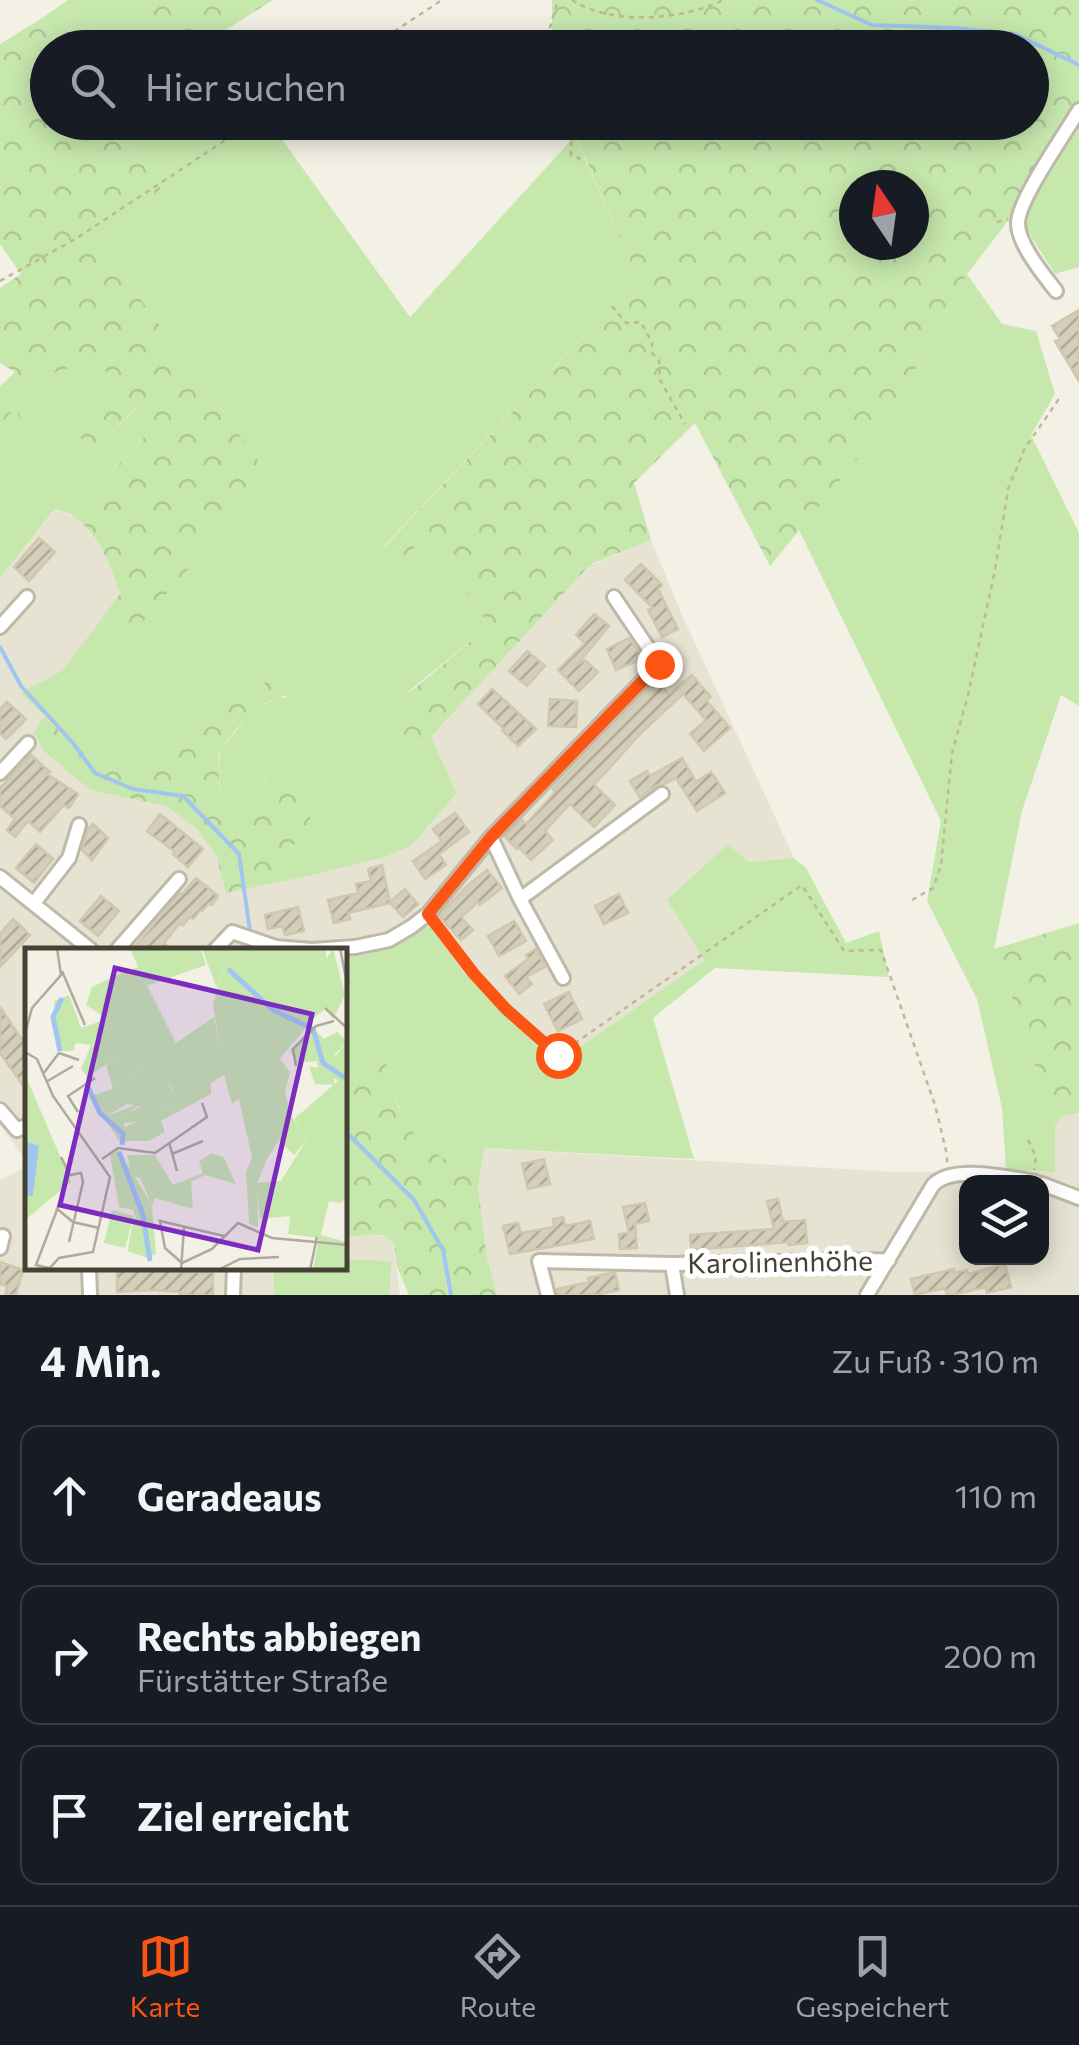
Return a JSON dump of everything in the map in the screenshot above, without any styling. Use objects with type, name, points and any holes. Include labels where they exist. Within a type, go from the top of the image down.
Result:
[{"type":"street","points":[[1056,291],[1023,241],[1018,224],[1024,205],[1079,110]]},
{"type":"street","points":[[0,626],[27,597]]},
{"type":"street","points":[[334,948],[388,940],[428,914],[491,837],[659,664],[614,597]]},
{"type":"street","points":[[0,773],[28,743]]},
{"type":"street","points":[[520,900],[662,794]]},
{"type":"street","points":[[34,903],[69,858],[80,824]]},
{"type":"street","points":[[491,837],[563,978]]},
{"type":"street","points":[[0,877],[88,948]]},
{"type":"street","points":[[120,948],[179,878]]},
{"type":"street","points":[[218,948],[232,932],[288,948]]},
{"type":"street","points":[[0,1110],[17,1130],[25,1126]]},
{"type":"street","points":[[946,1176],[978,1175]]},
{"type":"street","name":"Karolinenhöhe","points":[[867,1295],[933,1185],[946,1176]]},
{"type":"street","points":[[1049,1188],[1079,1198]]},
{"type":"street","name":"Karolinenhöhe","points":[[548,1295],[539,1261],[672,1264],[889,1260]]},
{"type":"street","name":"Karolinenhöhe","points":[[672,1264],[677,1295]]},
{"type":"street","points":[[89,1270],[90,1295]]},
{"type":"street","points":[[233,1295],[234,1270]]},
{"type":"path","points":[[396,30],[442,0]]},
{"type":"path","points":[[551,30],[558,0]]},
{"type":"path","points":[[572,0],[600,11],[644,18],[692,12],[723,0]]},
{"type":"path","points":[[0,281],[77,238],[227,140]]},
{"type":"path","points":[[571,140],[571,154],[579,158],[579,164]]},
{"type":"path","points":[[612,306],[626,322],[642,322],[652,352],[659,360],[660,380],[685,424]]},
{"type":"path","points":[[912,900],[933,888],[940,866],[952,753],[995,570],[1008,490],[1025,448],[1062,396]]},
{"type":"path","points":[[428,914],[506,1009],[558,1055],[802,886],[844,951],[881,950],[935,1106],[947,1155],[946,1176]]},
{"type":"path","points":[[1028,1140],[1036,1158],[1036,1175]]},
{"type":"shaded area","points":[[56,509],[78,519],[104,549],[121,594],[63,670],[22,693],[44,716],[35,733],[90,790],[166,806],[198,830],[216,855],[226,893],[385,857],[411,846],[457,793],[431,737],[584,571],[651,540],[794,858],[748,862],[668,901],[705,959],[564,1058],[550,1059],[462,970],[430,925],[384,948],[350,956],[348,948],[25,948],[25,1159],[0,1125],[0,578]]},
{"type":"shaded area","points":[[1079,1113],[1079,1295],[497,1295],[487,1258],[478,1186],[483,1148],[897,1172],[1055,1172],[1055,1127],[1060,1117]]},
{"type":"shaded area","points":[[25,1167],[25,1270],[348,1270],[348,1236],[383,1235],[394,1243],[400,1295],[0,1295],[0,1180]]},
{"type":"green space","points":[[68,0],[142,0],[164,30],[49,30],[41,19]]},
{"type":"green space","points":[[142,0],[273,0],[226,30],[164,30]]},
{"type":"green space","points":[[552,0],[1079,0],[1079,98],[1008,221],[967,274],[891,418],[770,566],[695,423],[634,483],[651,540],[594,563],[584,571],[431,737],[416,745],[410,744],[397,724],[398,699],[488,627],[479,607],[422,541],[405,556],[384,547],[638,279],[577,140],[1049,140],[1049,30],[552,30]]},
{"type":"green space","points":[[41,19],[49,30],[30,30],[30,140],[126,140],[161,189],[95,237],[269,475],[135,631],[100,621],[120,594],[96,540],[70,514],[150,431],[135,408],[87,458],[79,431],[128,385],[88,361],[28,382],[24,398],[32,423],[24,424],[14,408],[0,426],[0,386],[15,372],[0,363],[0,288],[21,274],[0,244],[0,44]]},
{"type":"green space","points":[[1079,98],[1079,267],[1055,274],[1025,227],[1008,221]]},
{"type":"green space","points":[[126,140],[282,140],[410,317],[571,140],[577,140],[638,279],[384,546],[405,556],[422,541],[479,607],[488,627],[398,700],[417,745],[431,737],[457,793],[411,846],[385,857],[298,878],[279,772],[261,786],[259,804],[242,816],[222,797],[218,769],[221,748],[253,712],[276,698],[287,697],[276,670],[247,703],[229,690],[199,726],[137,780],[105,768],[76,747],[21,693],[63,670],[100,621],[135,630],[269,475],[95,237],[161,189]]},
{"type":"green space","points":[[967,274],[1002,324],[1036,331],[1055,394],[1031,435],[1079,533],[1079,706],[1061,695],[1022,811],[994,949],[1055,1127],[1055,1172],[1006,1170],[1002,1108],[977,999],[927,901],[941,821],[799,530],[891,418]]},
{"type":"green space","points":[[88,361],[129,385],[79,431],[87,457],[136,408],[151,430],[70,514],[55,509],[0,578],[0,426],[14,408],[30,415],[23,398],[28,382]]},
{"type":"green space","points":[[298,667],[304,688],[268,702],[245,721],[221,749],[218,767],[222,797],[242,815],[259,804],[261,786],[279,772],[298,773],[309,798],[312,838],[292,845],[298,878],[226,893],[216,855],[198,830],[166,806],[90,790],[45,752],[34,733],[44,716],[105,768],[137,780],[199,726],[229,689],[247,703],[276,670]]},
{"type":"green space","points":[[728,844],[748,862],[794,858],[806,868],[846,943],[879,931],[889,977],[715,968],[653,1018],[694,1159],[484,1148],[478,1186],[425,1149],[413,1135],[398,1104],[385,1060],[348,1061],[348,955],[384,948],[430,925],[462,970],[550,1059],[564,1058],[704,960],[667,900]]},
{"type":"green space","points":[[1079,923],[1079,1113],[1061,1117],[1055,1127],[994,949]]},
{"type":"green space","points":[[385,1060],[398,1106],[419,1143],[468,1174],[478,1186],[487,1258],[497,1295],[409,1295],[397,1267],[394,1243],[383,1235],[348,1236],[348,1061]]},
{"type":"green space","points":[[348,1260],[391,1261],[390,1295],[274,1295],[274,1270],[348,1270]]},
{"type":"building","points":[[1079,310],[1079,381],[1055,341],[1060,339],[1052,326]]},
{"type":"building","points":[[39,538],[55,552],[29,581],[14,567]]},
{"type":"building","points":[[641,564],[662,585],[658,589],[678,629],[662,637],[648,610],[653,608],[625,580]]},
{"type":"building","points":[[594,614],[609,626],[577,665],[585,660],[598,672],[579,691],[558,670],[585,643],[576,635]]},
{"type":"building","points":[[629,638],[643,658],[616,670],[607,649]]},
{"type":"building","points":[[527,651],[545,666],[527,686],[509,671]]},
{"type":"building","points":[[692,675],[711,697],[706,700],[730,728],[704,751],[690,734],[706,720],[683,694],[594,785],[615,805],[594,827],[570,804],[545,831],[553,840],[531,860],[505,837],[522,820],[526,824],[555,792],[553,789],[657,681],[669,694]]},
{"type":"building","points":[[492,689],[536,729],[518,746],[478,704]]},
{"type":"building","points":[[550,699],[577,701],[576,727],[548,726]]},
{"type":"building","points":[[7,702],[26,719],[6,739],[0,733],[0,709]]},
{"type":"building","points":[[31,755],[50,772],[47,774],[78,794],[69,808],[64,805],[40,832],[28,821],[15,837],[7,830],[15,819],[0,806],[0,788]]},
{"type":"building","points":[[682,758],[696,782],[711,772],[725,793],[697,811],[676,778],[657,785],[640,798],[630,781],[647,771],[650,776]]},
{"type":"building","points":[[455,813],[469,832],[439,854],[446,865],[425,879],[413,861],[442,841],[433,829]]},
{"type":"building","points":[[160,814],[203,849],[188,867],[147,831]]},
{"type":"building","points":[[93,824],[108,838],[92,860],[82,850]]},
{"type":"building","points":[[36,844],[53,859],[34,883],[16,868]]},
{"type":"building","points":[[382,865],[390,902],[405,889],[418,904],[403,917],[390,903],[348,913],[350,919],[334,923],[328,900],[358,893],[356,884],[371,881],[368,869]]},
{"type":"building","points":[[487,870],[502,888],[461,917],[473,930],[461,940],[439,916]]},
{"type":"building","points":[[196,878],[218,896],[193,919],[180,923],[164,943],[170,948],[134,948],[180,893]]},
{"type":"building","points":[[619,894],[628,913],[604,924],[595,906]]},
{"type":"building","points":[[101,896],[119,911],[98,936],[80,921]]},
{"type":"building","points":[[298,907],[304,931],[285,935],[282,926],[268,929],[265,915]]},
{"type":"building","points":[[13,919],[30,935],[0,967],[0,934]]},
{"type":"building","points":[[514,921],[526,941],[499,956],[488,936]]},
{"type":"building","points":[[536,949],[545,967],[526,977],[532,984],[519,994],[505,976]]},
{"type":"building","points":[[569,992],[582,1019],[558,1031],[544,1004]]},
{"type":"building","points":[[0,1007],[25,1044],[25,1088],[0,1053]]},
{"type":"building","points":[[544,1159],[550,1184],[528,1189],[522,1164]]},
{"type":"building","points":[[778,1199],[783,1222],[805,1220],[807,1243],[691,1250],[690,1235],[774,1229],[767,1201]]},
{"type":"building","points":[[645,1203],[649,1221],[635,1224],[637,1248],[620,1249],[619,1234],[629,1233],[623,1207]]},
{"type":"building","points":[[563,1217],[565,1226],[590,1221],[594,1239],[510,1254],[503,1226],[518,1223],[521,1233],[554,1227],[553,1219]]},
{"type":"building","points":[[0,1262],[23,1270],[16,1295],[5,1295],[8,1286],[0,1284]]},
{"type":"building","points":[[1005,1265],[1011,1287],[987,1293],[986,1287],[952,1295],[947,1295],[945,1288],[915,1295],[911,1279],[954,1269],[954,1273],[967,1270],[968,1274]]},
{"type":"building","points":[[117,1270],[213,1272],[213,1295],[154,1290],[117,1292]]},
{"type":"building","points":[[615,1273],[619,1290],[595,1295],[558,1295],[557,1289]]},
{"type":"waterway","points":[[817,0],[872,25],[975,30]]},
{"type":"waterway","points":[[1049,50],[1079,65]]},
{"type":"waterway","points":[[0,647],[21,686],[95,773],[133,789],[183,796],[239,854],[250,931]]},
{"type":"waterway","points":[[348,1134],[414,1200],[443,1250],[451,1295]]},
{"type":"route","points":[[558,1055],[506,1009],[428,914],[491,837],[659,664]]}]
